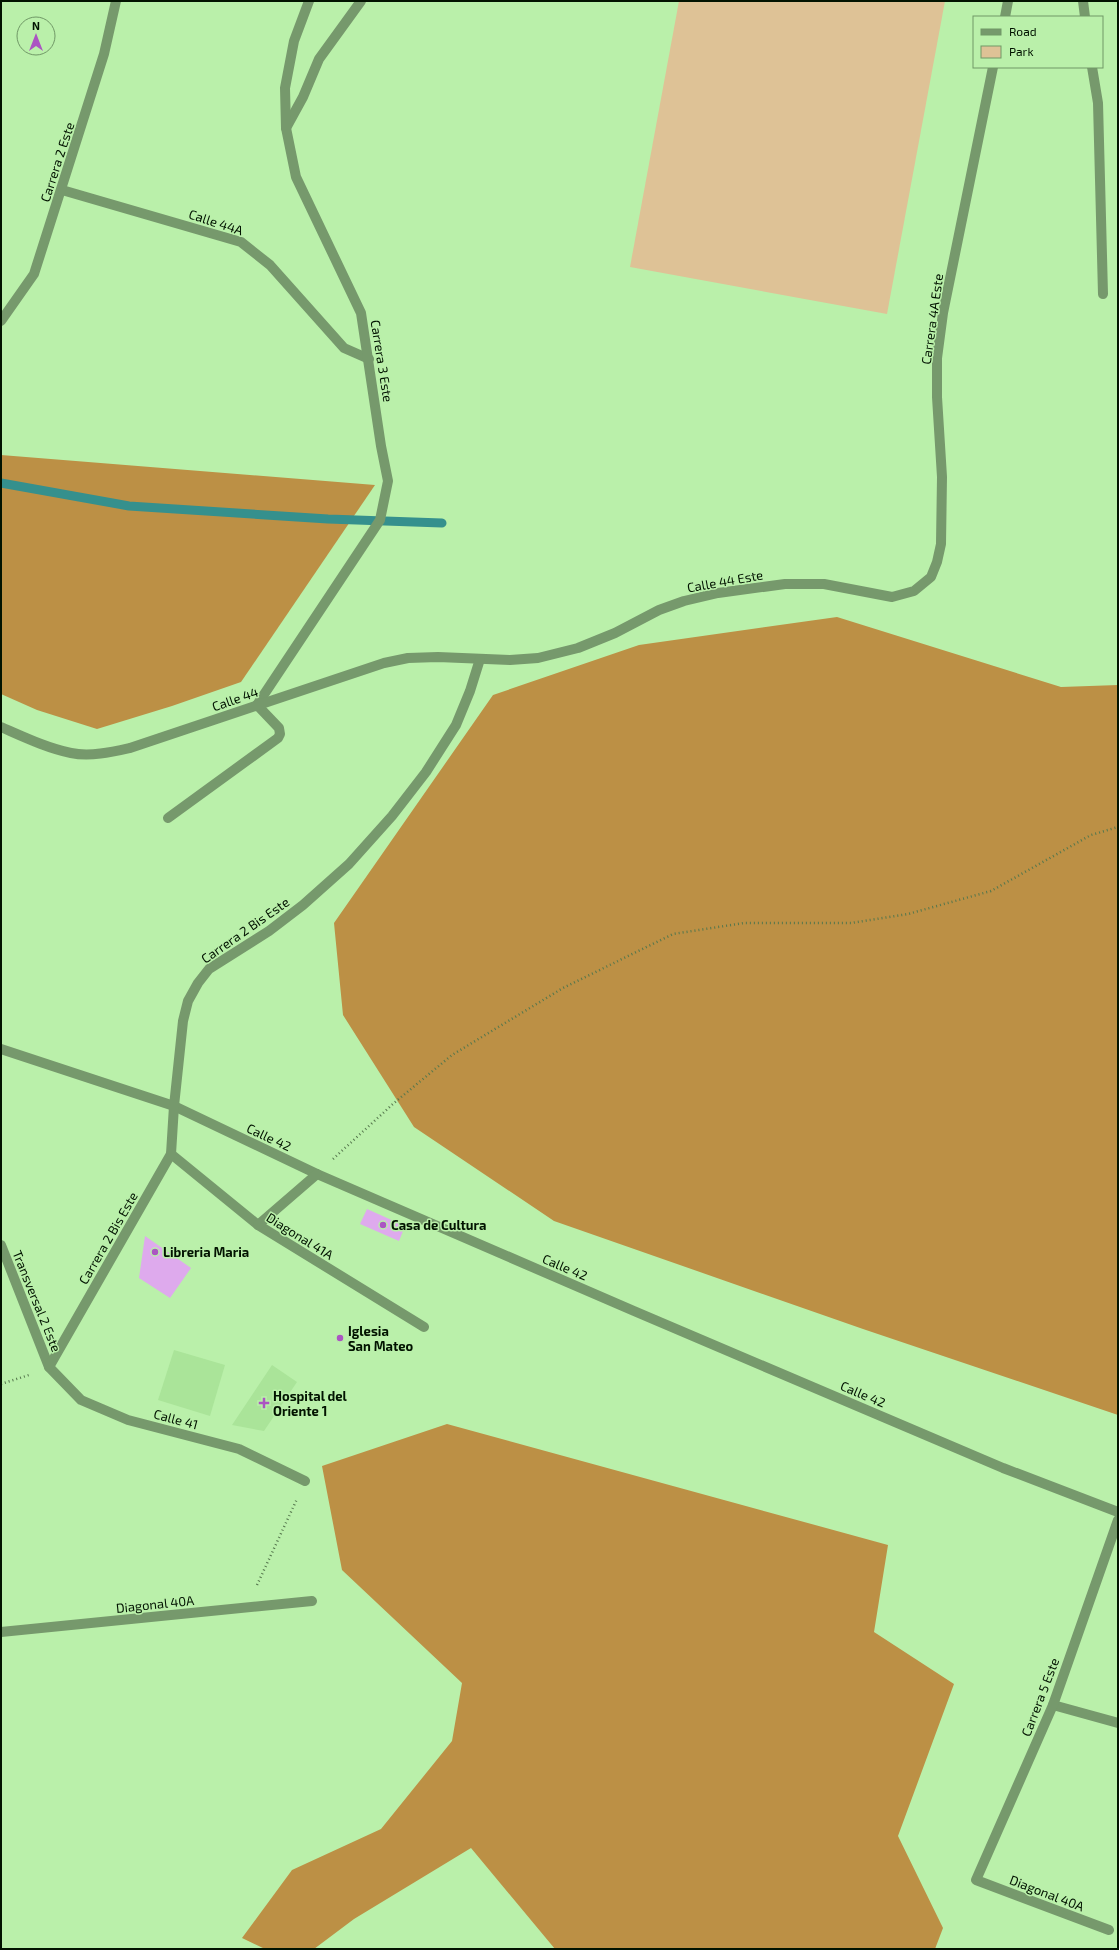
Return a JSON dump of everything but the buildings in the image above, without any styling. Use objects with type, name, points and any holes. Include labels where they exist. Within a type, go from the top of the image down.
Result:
[{"type":"street","name":"Carrera 2 Este","points":[[1,321],[34,274],[62,190],[104,54],[116,1]]},
{"type":"street","name":"Carrera 3 Este","points":[[256,705],[380,520],[388,482],[381,446],[361,312],[296,177],[286,128],[284,88],[294,41],[309,1]]},
{"type":"street","points":[[286,128],[303,97],[319,59],[361,1]]},
{"type":"street","points":[[1005,16],[1008,1]]},
{"type":"street","points":[[1083,1],[1085,16]]},
{"type":"street","name":"Carrera 4A Este","points":[[931,577],[937,562],[941,544],[942,477],[937,397],[938,351],[943,313],[993,68]]},
{"type":"street","points":[[1092,68],[1098,104],[1103,294]]},
{"type":"street","name":"Calle 44A","points":[[62,190],[241,242],[270,265],[344,348],[368,359]]},
{"type":"street","name":"Calle 44 Este","points":[[480,659],[538,658],[578,648],[616,633],[659,610],[684,601],[718,593],[786,584],[824,584],[892,597],[914,591],[931,577]]},
{"type":"street","name":"Calle 44","points":[[1,727],[48,747],[73,753],[110,752],[130,748],[384,663],[402,659],[438,656],[480,659]]},
{"type":"street","name":"Carrera 2 Bis Este","points":[[49,1367],[171,1154],[174,1106],[183,1021],[188,1001],[198,983],[209,969],[269,930],[303,905],[349,864],[392,816],[426,772],[456,724],[470,691],[480,659]]},
{"type":"street","points":[[168,818],[278,738],[280,734],[279,728],[256,705]]},
{"type":"street","name":"Calle 42","points":[[1,1049],[174,1106],[317,1174],[996,1465],[1118,1512]]},
{"type":"street","name":"Diagonal 41A","points":[[171,1154],[258,1225],[424,1327]]},
{"type":"street","points":[[258,1225],[317,1174]]},
{"type":"street","name":"Transversal 2 Este","points":[[1,1245],[49,1367]]},
{"type":"street","name":"Calle 41","points":[[49,1367],[81,1400],[128,1420],[239,1449],[305,1480]]},
{"type":"street","name":"Carrera 5 Este","points":[[976,1880],[1053,1705],[1118,1520]]},
{"type":"street","name":"Diagonal 40A","points":[[1,1632],[312,1601]]},
{"type":"street","points":[[1053,1705],[1118,1723]]},
{"type":"street","name":"Diagonal 40A","points":[[976,1880],[1109,1930]]},
{"type":"path","points":[[317,1174],[394,1103],[452,1055],[562,988],[673,934],[744,923],[851,923],[908,914],[991,891],[1091,835],[1118,827]]},
{"type":"path","points":[[1,1384],[49,1367]]},
{"type":"path","points":[[247,1608],[305,1480]]},
{"type":"shaded area","points":[[1,455],[375,485],[241,682],[172,706],[97,729],[37,710],[1,694]]},
{"type":"shaded area","points":[[837,617],[1061,687],[1118,685],[1118,1415],[863,1329],[554,1221],[414,1127],[343,1015],[334,923],[493,695],[639,645]]},
{"type":"shaded area","points":[[174,1350],[225,1365],[210,1416],[158,1400]]},
{"type":"shaded area","name":"Hospital del Oriente 1","points":[[272,1365],[297,1382],[264,1431],[232,1425]]},
{"type":"shaded area","points":[[447,1424],[888,1545],[874,1632],[954,1684],[898,1836],[943,1928],[935,1949],[555,1949],[471,1848],[354,1919],[314,1949],[265,1949],[242,1938],[292,1870],[381,1829],[452,1741],[462,1683],[342,1570],[322,1466]]},
{"type":"green space","points":[[679,1],[945,1],[887,314],[630,267]]},
{"type":"waterway","points":[[1,483],[129,506],[328,519],[442,523]]},
{"type":"place","name":"Casa de Cultura","points":[[383,1225]]},
{"type":"place","name":"Libreria Maria","points":[[155,1252]]},
{"type":"place","name":"Iglesia San Mateo","points":[[340,1338]]},
{"type":"place","name":"Hospital del Oriente 1","points":[[264,1403]]}]
